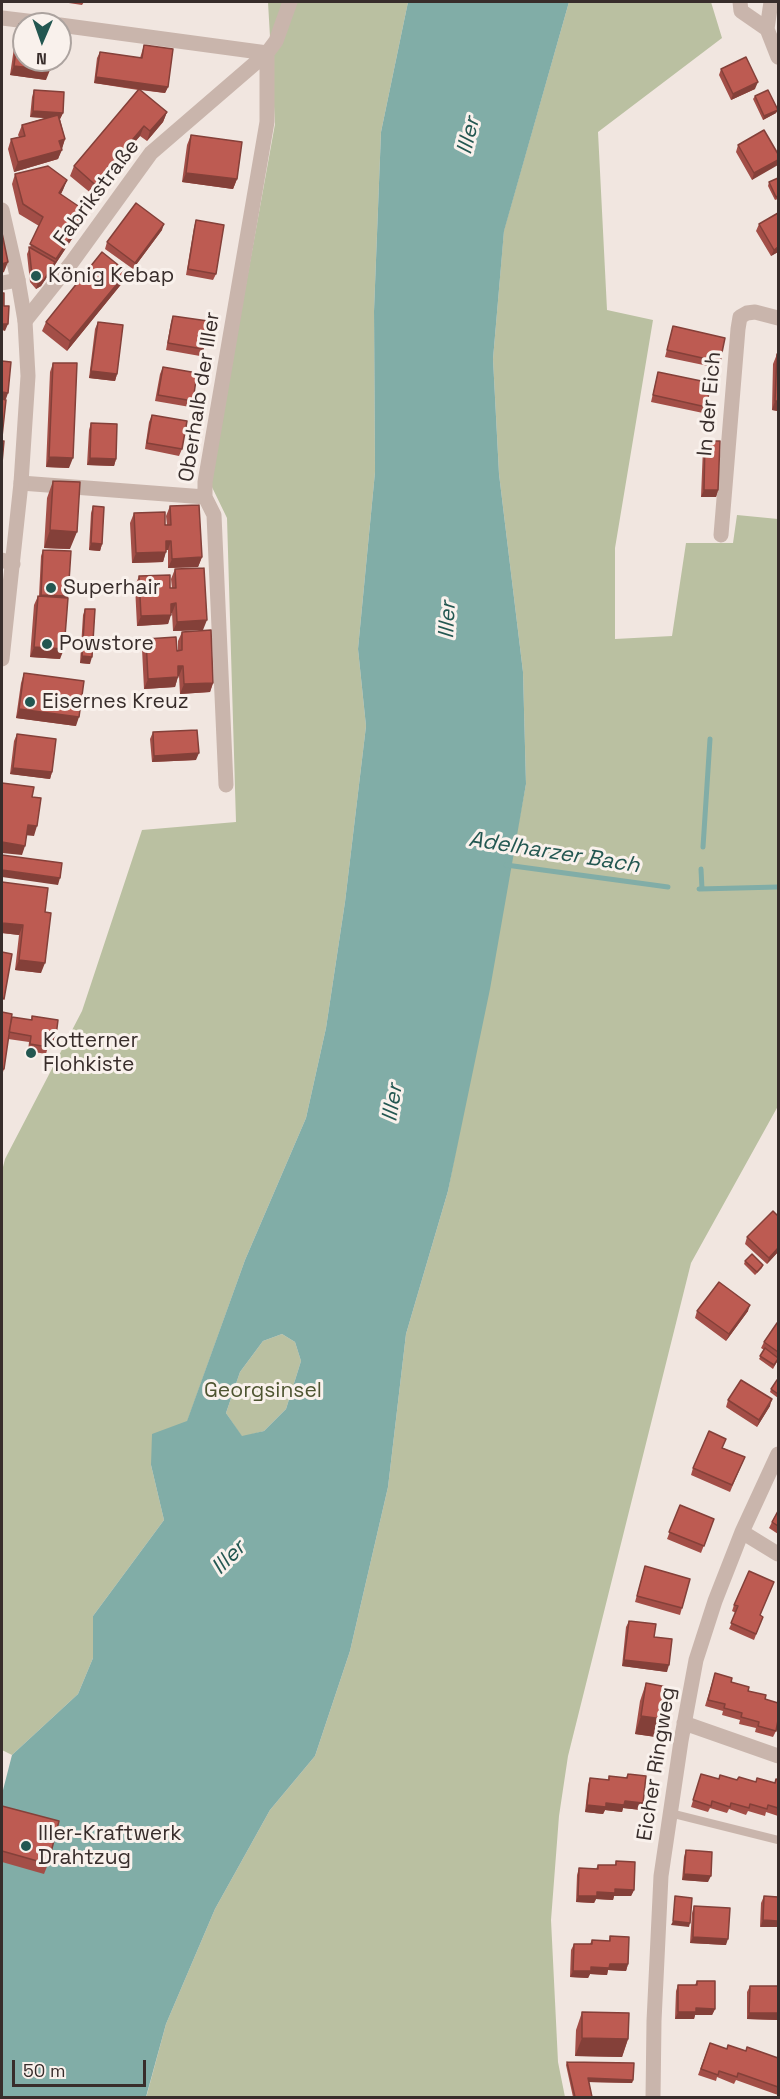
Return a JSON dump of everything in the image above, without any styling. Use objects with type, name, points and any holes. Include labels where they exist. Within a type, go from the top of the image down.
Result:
[{"type":"street","points":[[72,27],[267,53],[276,41],[290,2]]},
{"type":"street","points":[[740,2],[741,11],[767,29]]},
{"type":"street","points":[[771,2],[767,29],[778,57]]},
{"type":"street","name":"Fabrikstraße","points":[[25,321],[72,262],[151,153],[267,53]]},
{"type":"street","name":"Oberhalb der Iller","points":[[226,785],[214,515],[206,497],[205,482],[267,122],[267,53]]},
{"type":"street","points":[[2,210],[25,321],[28,376],[21,483],[7,562],[2,659]]},
{"type":"street","points":[[2,283],[18,280]]},
{"type":"street","name":"In der Eich","points":[[720,535],[740,317],[755,312],[778,318]]},
{"type":"street","points":[[21,483],[206,497]]},
{"type":"street","name":"Eicher Ringweg","points":[[652,2097],[661,1876],[696,1660],[715,1601],[742,1532],[778,1454]]},
{"type":"street","points":[[742,1532],[778,1554]]},
{"type":"street","points":[[684,1724],[778,1756]]},
{"type":"lane","points":[[670,1814],[778,1840]]},
{"type":"green space","points":[[268,2],[408,2],[381,132],[374,311],[375,472],[358,649],[366,726],[345,902],[326,1028],[306,1118],[245,1260],[187,1422],[151,1465],[164,1520],[93,1616],[93,1658],[78,1694],[12,1755],[2,1750],[2,1171],[5,1159],[82,1011],[142,830],[236,822],[227,518],[210,483],[275,124]]},
{"type":"green space","points":[[569,2],[711,2],[722,38],[598,132],[607,310],[653,320],[615,548],[615,639],[672,636],[686,543],[733,543],[737,515],[778,519],[778,1106],[691,1263],[568,1756],[559,1816],[551,1920],[558,2062],[565,2097],[146,2098],[166,2024],[215,1909],[270,1810],[315,1756],[350,1651],[388,1487],[406,1334],[448,1191],[526,784],[523,672],[499,474],[493,359],[504,230]]},
{"type":"green space","name":"Georgsinsel","points":[[282,1334],[295,1342],[301,1361],[286,1409],[264,1431],[242,1437],[226,1413],[240,1372],[263,1341]]},
{"type":"water","name":"Iller","points":[[408,2],[569,2],[504,231],[493,359],[499,474],[523,672],[526,784],[490,989],[448,1191],[406,1334],[388,1487],[350,1651],[315,1756],[270,1810],[215,1909],[166,2024],[146,2097],[2,2098],[2,1794],[12,1755],[78,1694],[93,1658],[93,1616],[164,1520],[151,1465],[152,1434],[187,1421],[245,1260],[306,1118],[326,1028],[345,902],[366,726],[358,649],[375,472],[374,311],[381,132]],"holes":[[[282,1334],[295,1342],[301,1361],[286,1409],[264,1431],[242,1436],[226,1413],[240,1372],[263,1341]]]},
{"type":"building","points":[[144,45],[173,49],[168,87],[96,77],[100,52],[142,58]]},
{"type":"building","points":[[746,57],[758,82],[733,94],[721,69]]},
{"type":"building","points":[[139,89],[167,112],[150,131],[144,126],[112,164],[118,170],[101,190],[74,166]]},
{"type":"building","points":[[34,90],[64,92],[63,113],[33,111]]},
{"type":"building","points":[[768,90],[778,110],[764,116],[755,96]]},
{"type":"building","points":[[58,115],[65,139],[59,141],[62,150],[18,162],[11,139],[25,136],[22,125]]},
{"type":"building","points":[[764,130],[778,154],[778,160],[754,173],[738,145]]},
{"type":"building","points":[[191,135],[242,142],[237,179],[186,173]]},
{"type":"building","points":[[48,166],[67,180],[59,193],[87,212],[56,259],[30,244],[43,217],[23,204],[15,174]]},
{"type":"building","points":[[778,178],[778,196],[776,197],[769,182]]},
{"type":"building","points":[[136,203],[164,224],[135,263],[107,242]]},
{"type":"building","points":[[778,213],[778,247],[774,250],[759,224]]},
{"type":"building","points":[[196,220],[224,225],[216,274],[188,269]]},
{"type":"building","points":[[2,233],[8,262],[2,264]]},
{"type":"building","points":[[29,247],[55,262],[44,280],[38,282],[32,275]]},
{"type":"building","points":[[102,252],[127,272],[70,341],[46,322]]},
{"type":"building","points":[[2,293],[4,293],[4,306],[9,306],[8,324],[2,324]]},
{"type":"building","points":[[173,316],[208,321],[203,349],[168,343]]},
{"type":"building","points":[[98,322],[123,325],[117,374],[91,371]]},
{"type":"building","points":[[673,326],[725,338],[720,362],[667,350]]},
{"type":"building","points":[[777,354],[778,401],[775,401]]},
{"type":"building","points":[[2,361],[11,362],[8,393],[2,392]]},
{"type":"building","points":[[53,363],[77,363],[73,458],[49,457]]},
{"type":"building","points":[[163,367],[197,373],[193,401],[158,395]]},
{"type":"building","points":[[658,372],[711,383],[706,407],[653,395]]},
{"type":"building","points":[[2,399],[6,400],[2,437]]},
{"type":"building","points":[[152,415],[187,421],[182,449],[147,443]]},
{"type":"building","points":[[91,423],[117,424],[116,459],[90,458]]},
{"type":"building","points":[[705,441],[720,441],[718,490],[704,490]]},
{"type":"building","points":[[53,481],[80,482],[77,532],[50,530]]},
{"type":"building","points":[[199,505],[202,557],[172,559],[171,541],[166,541],[166,552],[136,553],[134,513],[165,512],[165,525],[171,525],[170,506]]},
{"type":"building","points":[[93,506],[104,507],[102,544],[91,543]]},
{"type":"building","points":[[43,550],[71,551],[68,596],[41,595]]},
{"type":"building","points":[[204,568],[207,620],[177,622],[176,603],[171,604],[171,615],[141,616],[139,576],[170,575],[170,588],[176,588],[175,569]]},
{"type":"building","points":[[38,596],[68,598],[64,649],[34,647]]},
{"type":"building","points":[[85,609],[95,609],[92,657],[82,656]]},
{"type":"building","points":[[211,630],[213,683],[184,684],[183,666],[178,666],[178,677],[148,679],[146,639],[176,637],[177,651],[182,650],[182,632]]},
{"type":"building","points":[[24,673],[84,681],[79,717],[19,709]]},
{"type":"building","points":[[197,730],[199,753],[154,756],[153,732]]},
{"type":"building","points":[[17,734],[56,739],[52,772],[13,768]]},
{"type":"building","points":[[2,783],[34,787],[32,797],[41,798],[37,826],[28,825],[25,846],[2,842]]},
{"type":"building","points":[[2,855],[62,863],[60,878],[2,870]]},
{"type":"building","points":[[2,882],[48,888],[45,912],[51,913],[45,963],[19,960],[23,925],[2,923]]},
{"type":"building","points":[[2,952],[12,954],[4,999],[2,998]]},
{"type":"building","points":[[2,1012],[12,1014],[4,1069],[2,1069]]},
{"type":"building","points":[[32,1016],[58,1020],[56,1036],[50,1035],[48,1047],[30,1044],[31,1036],[9,1032],[12,1017],[32,1020]]},
{"type":"building","points":[[773,1211],[778,1216],[778,1248],[769,1258],[747,1237]]},
{"type":"building","points":[[752,1254],[763,1265],[757,1272],[745,1261]]},
{"type":"building","points":[[719,1282],[750,1305],[729,1334],[697,1311]]},
{"type":"building","points":[[778,1324],[778,1352],[764,1342]]},
{"type":"building","points":[[765,1348],[778,1358],[774,1365],[760,1356]]},
{"type":"building","points":[[741,1380],[772,1399],[759,1420],[728,1400]]},
{"type":"building","points":[[778,1381],[778,1394],[771,1389]]},
{"type":"building","points":[[709,1431],[726,1439],[722,1448],[745,1457],[732,1485],[693,1468]]},
{"type":"building","points":[[680,1505],[714,1519],[704,1546],[669,1532]]},
{"type":"building","points":[[778,1511],[778,1526],[772,1522]]},
{"type":"building","points":[[645,1566],[690,1579],[682,1608],[637,1596]]},
{"type":"building","points":[[749,1571],[774,1582],[760,1615],[763,1617],[756,1634],[731,1623],[738,1606],[734,1605]]},
{"type":"building","points":[[629,1621],[656,1624],[654,1637],[672,1639],[669,1665],[624,1660]]},
{"type":"building","points":[[715,1673],[732,1678],[731,1682],[749,1687],[748,1691],[766,1695],[765,1699],[778,1703],[776,1731],[758,1726],[759,1722],[741,1717],[742,1713],[724,1708],[725,1704],[708,1700]]},
{"type":"building","points":[[646,1683],[667,1687],[663,1719],[641,1716]]},
{"type":"building","points":[[628,1774],[646,1776],[643,1803],[625,1801],[624,1805],[606,1803],[606,1807],[587,1805],[590,1778],[609,1780],[609,1776],[627,1778]]},
{"type":"building","points":[[701,1774],[719,1779],[720,1775],[737,1780],[739,1777],[756,1782],[757,1778],[775,1783],[776,1779],[778,1780],[778,1808],[768,1805],[767,1809],[750,1804],[749,1808],[731,1803],[730,1807],[712,1801],[711,1806],[693,1800]]},
{"type":"building","name":"Iller-Kraftwerk Drahtzug","points":[[2,1806],[59,1821],[48,1864],[2,1851]]},
{"type":"building","points":[[686,1850],[712,1852],[711,1876],[684,1874]]},
{"type":"building","points":[[616,1861],[635,1862],[634,1890],[615,1889],[615,1893],[597,1892],[597,1896],[578,1896],[579,1868],[598,1869],[598,1865],[616,1865]]},
{"type":"building","points":[[675,1896],[692,1898],[690,1923],[673,1921]]},
{"type":"building","points":[[764,1896],[778,1897],[778,1921],[763,1920]]},
{"type":"building","points":[[694,1906],[730,1908],[728,1939],[693,1937]]},
{"type":"building","points":[[610,1936],[629,1937],[628,1964],[610,1964],[609,1968],[591,1967],[591,1971],[573,1971],[574,1944],[592,1944],[592,1940],[610,1941]]},
{"type":"building","points":[[697,1981],[715,1981],[715,2009],[696,2008],[696,2012],[678,2012],[678,1985],[697,1985]]},
{"type":"building","points":[[750,1986],[778,1986],[778,2013],[749,2013]]},
{"type":"building","points":[[582,2012],[629,2013],[628,2039],[582,2038]]},
{"type":"building","points":[[710,2043],[727,2049],[728,2045],[746,2051],[747,2047],[778,2058],[778,2087],[738,2073],[737,2077],[719,2071],[718,2075],[701,2069]]},
{"type":"building","points":[[567,2062],[634,2063],[633,2080],[588,2078],[592,2097],[575,2097]]},
{"type":"waterway","points":[[703,847],[710,739]]},
{"type":"waterway","name":"Adelharzer Bach","points":[[506,865],[668,887]]},
{"type":"waterway","points":[[701,869],[702,889]]},
{"type":"waterway","name":"Adelharzer Bach","points":[[699,889],[778,887]]},
{"type":"place","name":"König Kebap","points":[[36,276]]},
{"type":"place","name":"Superhair","points":[[51,588]]},
{"type":"place","name":"Powstore","points":[[47,644]]},
{"type":"place","name":"Eisernes Kreuz","points":[[30,702]]},
{"type":"place","name":"Kotterner Flohkiste","points":[[31,1053]]},
{"type":"place","name":"Iller-Kraftwerk Drahtzug","points":[[26,1846]]}]
